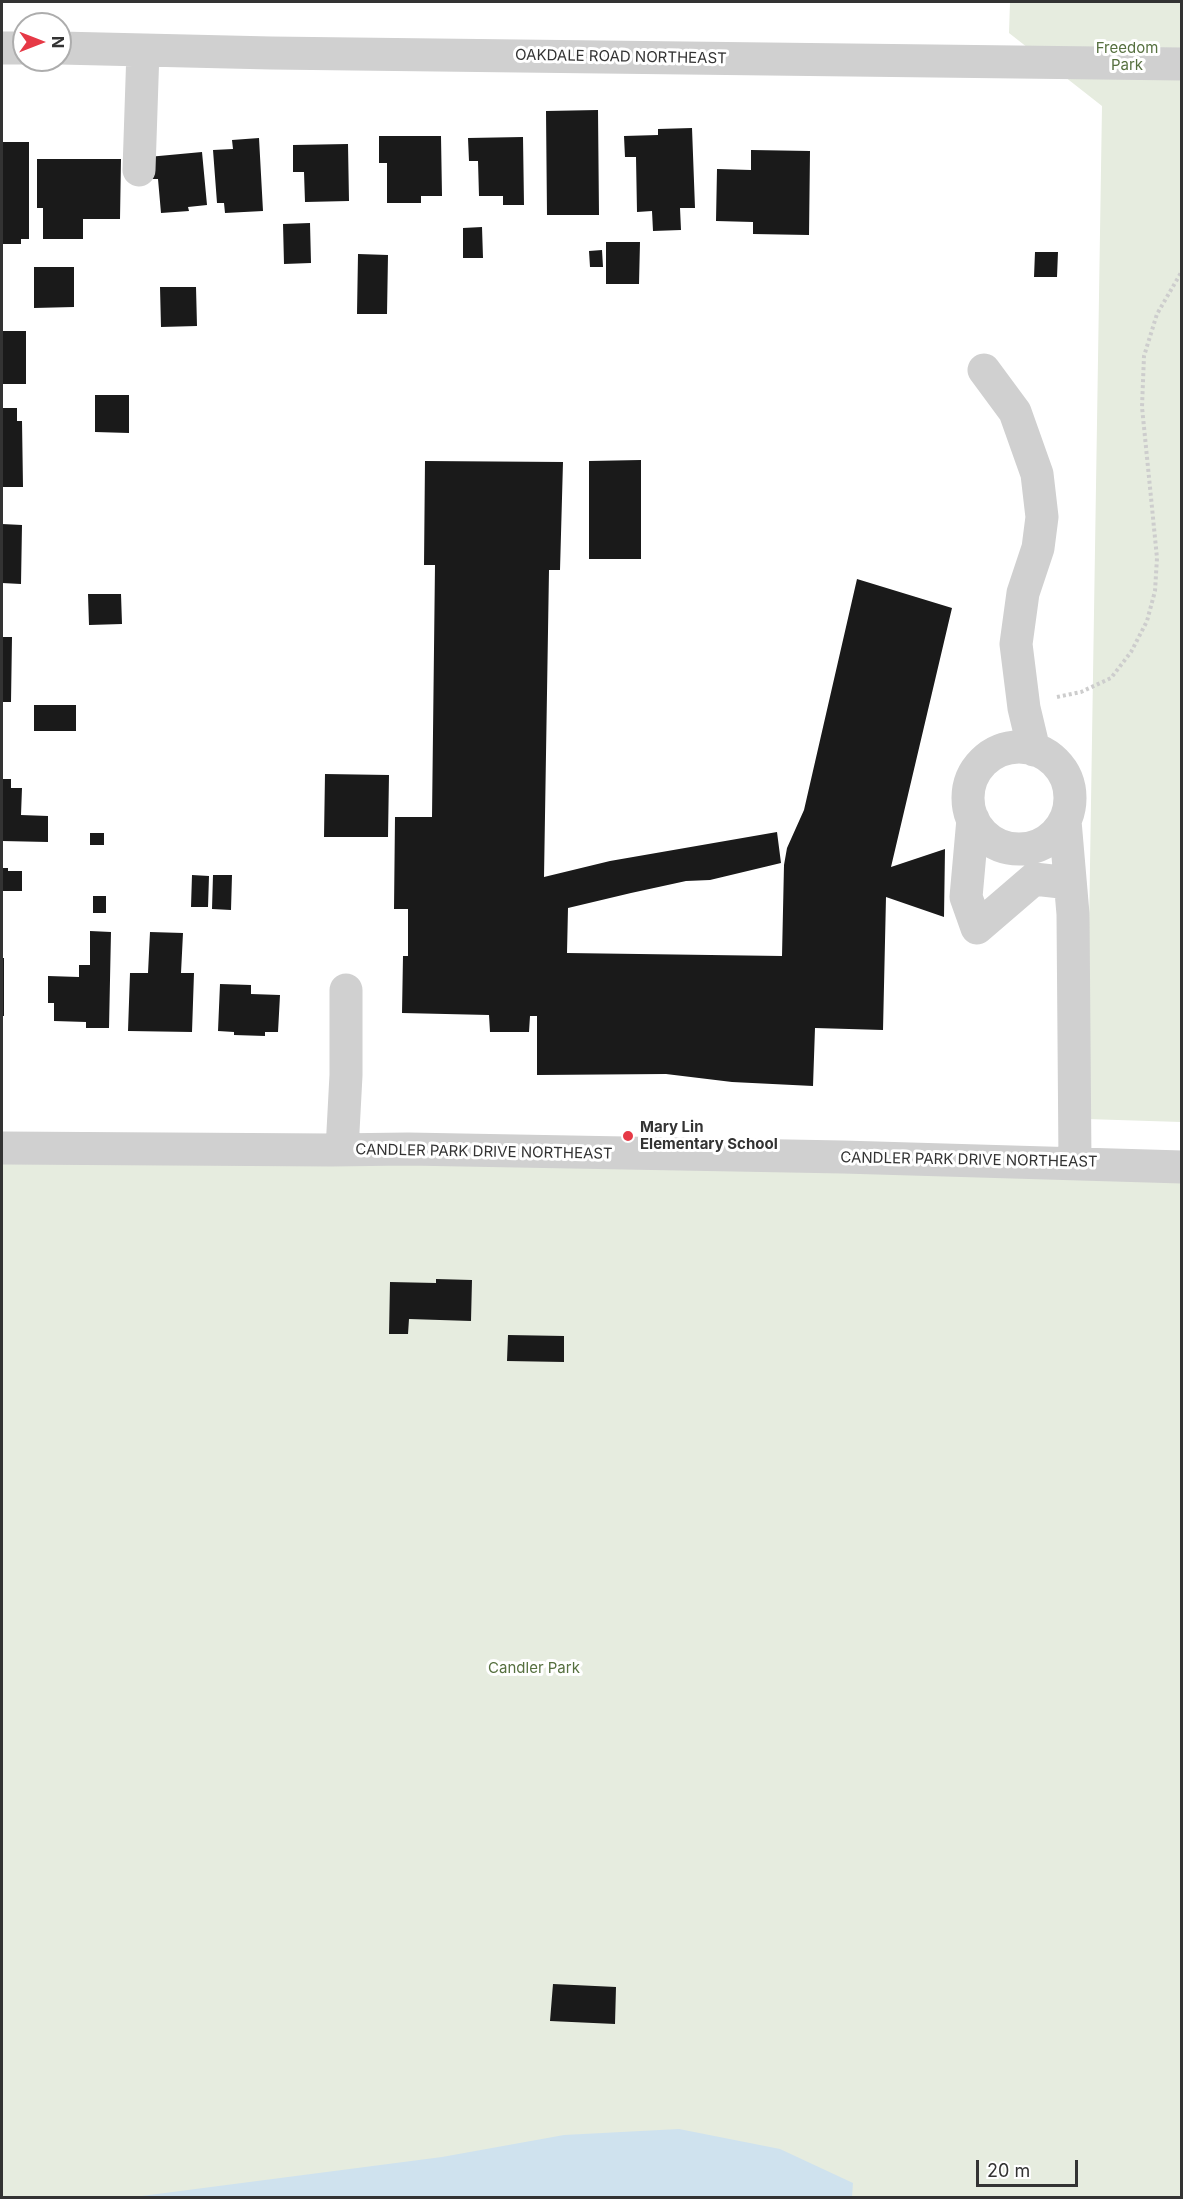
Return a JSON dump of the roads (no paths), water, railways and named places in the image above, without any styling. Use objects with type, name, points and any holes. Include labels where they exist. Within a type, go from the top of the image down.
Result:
[{"type":"street","name":"OAKDALE ROAD NORTHEAST","points":[[72,48],[1182,64]]},
{"type":"street","points":[[139,170],[143,50]]},
{"type":"street","points":[[984,370],[1015,412],[1037,474],[1042,518],[1038,548],[1023,593],[1016,644],[1024,708],[1034,750]]},
{"type":"street","points":[[1065,820],[1053,837],[1036,847],[1016,850],[997,845],[980,833],[973,819],[968,795],[973,776],[984,760],[1001,749],[1022,746],[1041,752],[1057,763],[1068,781],[1070,801],[1065,820],[1073,914],[1075,1163]]},
{"type":"street","points":[[973,819],[966,897],[977,928],[1034,879],[1070,883]]},
{"type":"street","points":[[342,1150],[346,1075],[346,990]]},
{"type":"street","name":"CANDLER PARK DRIVE NORTHEAST","points":[[2,1148],[408,1149],[1182,1167]]},
{"type":"water","points":[[679,2129],[780,2149],[853,2183],[852,2197],[134,2197],[442,2157],[564,2135]]},
{"type":"place","name":"Mary Lin Elementary School","points":[[628,1136]]},
{"type":"park label","name":"Freedom Park","points":[[1127,56]]},
{"type":"park label","name":"Candler Park","points":[[534,1668]]}]
